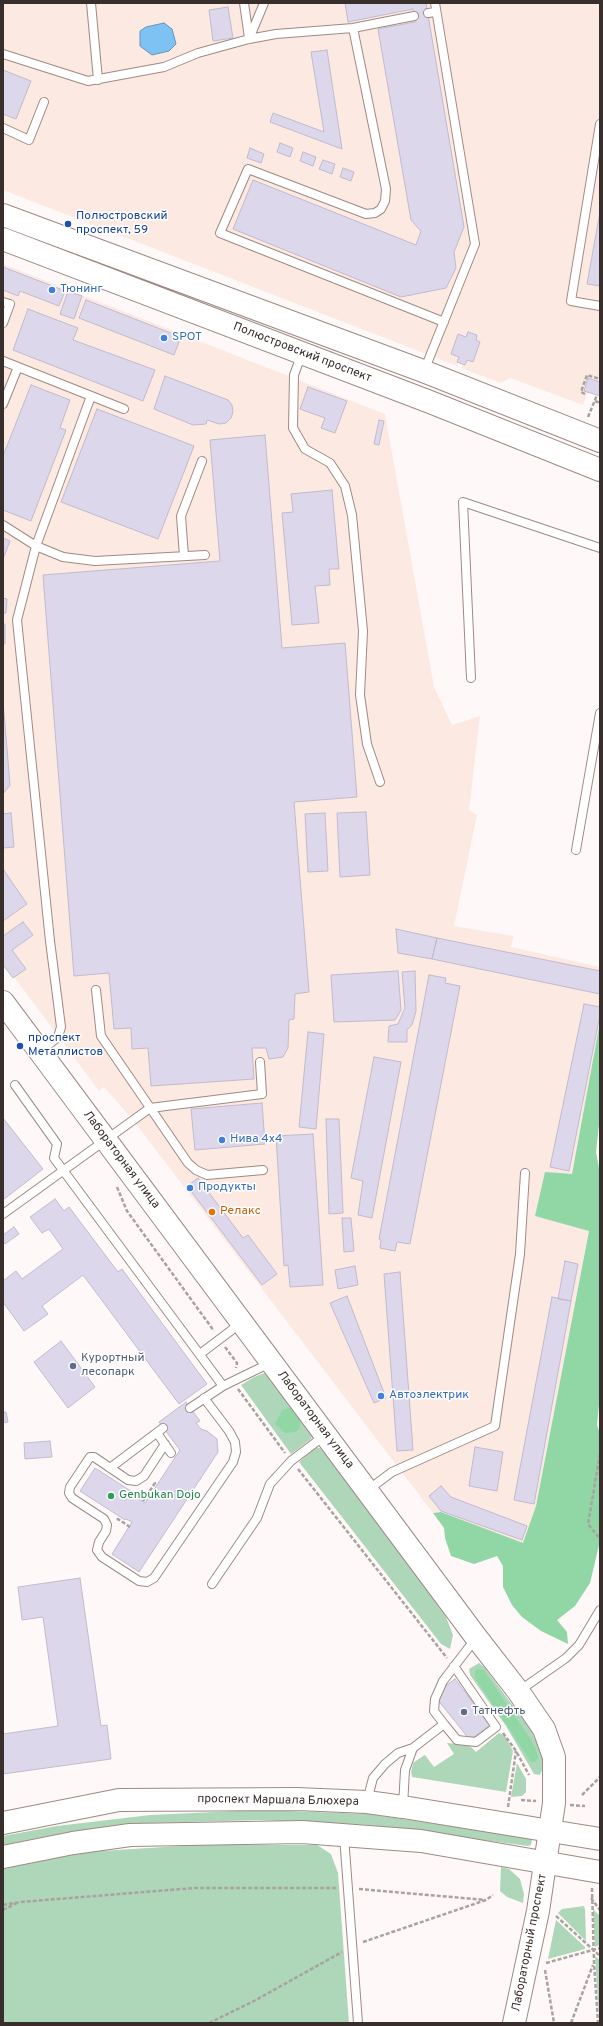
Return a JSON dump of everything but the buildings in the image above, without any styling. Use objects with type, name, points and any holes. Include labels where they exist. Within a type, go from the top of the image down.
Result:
[{"type":"main road","name":"Полюстровский проспект","points":[[3,215],[423,372],[600,441]]},
{"type":"main road","name":"Полюстровский проспект","points":[[3,239],[302,353],[600,470]]},
{"type":"main road","points":[[516,436],[524,412]]},
{"type":"main road","name":"Лабораторная улица","points":[[3,1002],[476,1637],[518,1691],[544,1729],[554,1757],[554,1803],[545,1863]]},
{"type":"main road","name":"проспект Маршала Блюхера","points":[[3,1823],[119,1800],[298,1799],[367,1802],[600,1839]]},
{"type":"main road","points":[[3,1857],[73,1843],[130,1835],[302,1832],[421,1841],[500,1853],[545,1863],[596,1880]]},
{"type":"main road","name":"Лабораторный проспект","points":[[514,2023],[538,1911],[545,1863]]},
{"type":"lane","points":[[91,3],[98,80]]},
{"type":"lane","points":[[244,3],[249,39]]},
{"type":"lane","points":[[249,39],[264,3]]},
{"type":"lane","points":[[423,372],[475,244],[432,13],[435,3]]},
{"type":"lane","points":[[3,54],[88,81],[164,67],[198,52],[249,39],[276,34],[353,28],[414,16]]},
{"type":"lane","points":[[353,28],[386,189],[385,202],[381,209],[375,213],[366,214],[248,169],[220,233],[444,322]]},
{"type":"lane","points":[[3,128],[29,140],[44,102]]},
{"type":"lane","points":[[600,124],[571,301],[600,306]]},
{"type":"lane","points":[[3,302],[10,304],[3,323]]},
{"type":"lane","points":[[302,353],[294,375],[293,428],[305,449],[330,463],[345,486],[352,515],[363,631],[360,695],[366,744],[380,782]]},
{"type":"lane","points":[[3,361],[124,409]]},
{"type":"lane","points":[[3,404],[18,367]]},
{"type":"lane","points":[[40,1052],[58,1037],[61,1027],[50,941],[18,620],[36,546],[91,396]]},
{"type":"lane","points":[[184,556],[181,516],[202,461]]},
{"type":"lane","points":[[471,678],[463,502],[600,548]]},
{"type":"lane","points":[[3,525],[36,546],[63,557],[95,561],[205,555]]},
{"type":"lane","points":[[576,850],[600,713]]},
{"type":"lane","points":[[96,990],[101,1036],[188,1163],[196,1170],[207,1175],[263,1170]]},
{"type":"lane","points":[[3,1214],[150,1108],[262,1094],[260,1062]]},
{"type":"lane","points":[[15,1085],[57,1144],[54,1158],[63,1172],[224,1386]]},
{"type":"lane","points":[[367,1490],[392,1472],[495,1426],[520,1254],[525,1173]]},
{"type":"lane","points":[[200,1354],[242,1322]]},
{"type":"lane","points":[[190,1408],[224,1386],[271,1361]]},
{"type":"lane","points":[[165,1444],[144,1476],[136,1481],[128,1480],[94,1457],[90,1457],[70,1487],[69,1493],[72,1498],[104,1519],[107,1525],[106,1531],[99,1542],[97,1550],[102,1557],[139,1581],[147,1582],[154,1578],[233,1462],[236,1452],[235,1442],[230,1431],[204,1398]]},
{"type":"lane","points":[[110,1468],[160,1430],[165,1444],[171,1452]]},
{"type":"lane","points":[[212,1584],[257,1518],[270,1484],[292,1461],[326,1435]]},
{"type":"lane","points":[[518,1691],[566,1658],[579,1645],[600,1610]]},
{"type":"lane","points":[[454,1666],[496,1727],[476,1742],[457,1740],[434,1711],[435,1698],[443,1681],[454,1666],[476,1637]]},
{"type":"lane","points":[[367,1802],[373,1778],[385,1764],[398,1753],[413,1748],[444,1724]]},
{"type":"lane","points":[[403,1807],[405,1770],[413,1748]]},
{"type":"lane","points":[[344,1835],[358,2023]]},
{"type":"path","points":[[585,394],[581,392],[587,375],[600,379]]},
{"type":"path","points":[[588,419],[597,395]]},
{"type":"path","points":[[595,401],[600,403]]},
{"type":"path","points":[[117,1185],[127,1211],[237,1363],[233,1382],[292,1461],[454,1666]]},
{"type":"path","points":[[600,1454],[588,1524],[600,1539]]},
{"type":"path","points":[[143,1502],[152,1487]]},
{"type":"path","points":[[496,1727],[505,1735],[516,1751],[529,1775]]},
{"type":"path","points":[[509,1799],[516,1751]]},
{"type":"path","points":[[582,1795],[600,1777]]},
{"type":"path","points":[[521,1800],[538,1801]]},
{"type":"path","points":[[568,1805],[585,1806]]},
{"type":"path","points":[[596,1880],[591,1898],[598,2023]]},
{"type":"path","points":[[3,1905],[21,1902],[194,1888],[349,1888],[486,1900]]},
{"type":"path","points":[[591,1898],[600,1910]]},
{"type":"path","points":[[3,1910],[21,1902]]},
{"type":"path","points":[[555,1915],[600,1956]]},
{"type":"path","points":[[546,1963],[600,1948]]},
{"type":"path","points":[[571,2023],[594,1963]]},
{"type":"path","points":[[545,1970],[554,2023]]},
{"type":"shaded area","points":[[3,3],[600,3],[600,396],[588,392],[583,405],[510,378],[501,383],[461,368],[463,365],[458,363],[457,366],[3,190]]},
{"type":"shaded area","points":[[3,264],[385,414],[434,687],[452,725],[480,716],[469,810],[477,815],[454,926],[514,936],[511,947],[600,967],[600,1022],[572,1174],[535,1216],[589,1230],[536,1506],[523,1544],[441,1512],[433,1513],[133,1120],[104,1087],[99,1091],[3,962]]},
{"type":"green space","points":[[600,1022],[600,1116],[596,1152],[600,1173],[600,1395],[597,1425],[600,1433],[600,1541],[590,1583],[575,1606],[557,1620],[567,1632],[568,1644],[541,1631],[522,1617],[512,1605],[503,1587],[503,1566],[497,1556],[474,1564],[451,1556],[445,1538],[444,1528],[433,1513],[441,1512],[523,1543],[536,1506],[589,1231],[535,1216],[545,1172],[572,1174]]},
{"type":"green space","points":[[270,1371],[313,1434],[311,1439],[291,1454],[241,1385],[254,1377]]},
{"type":"green space","points":[[292,1407],[300,1415],[300,1428],[296,1432],[285,1433],[275,1424],[282,1410]]},
{"type":"green space","points":[[316,1447],[325,1450],[446,1617],[453,1635],[450,1649],[441,1644],[299,1462]]},
{"type":"green space","points":[[479,1663],[484,1667],[531,1730],[542,1755],[543,1768],[540,1775],[534,1774],[506,1726],[470,1675],[469,1669]]},
{"type":"green space","points":[[477,1669],[484,1670],[529,1737],[536,1749],[538,1757],[536,1762],[531,1762],[475,1678],[475,1671]]},
{"type":"green space","points":[[499,1733],[505,1736],[513,1751],[506,1792],[412,1777],[411,1772],[413,1763],[423,1756],[425,1755],[434,1767],[454,1754],[447,1743],[469,1745],[476,1752]]},
{"type":"green space","points":[[517,1763],[526,1779],[526,1792],[522,1796],[511,1797]]},
{"type":"green space","points":[[260,1810],[369,1814],[529,1838],[532,1840],[531,1845],[528,1846],[369,1825],[260,1820],[151,1823],[58,1834],[3,1845],[3,1836],[57,1826],[150,1815]]},
{"type":"green space","points":[[196,1845],[317,1845],[331,1854],[338,1873],[349,2023],[3,2023],[3,1869],[85,1852]]},
{"type":"green space","points":[[501,1867],[509,1869],[520,1879],[524,1894],[523,1903],[507,1897],[500,1891]]},
{"type":"green space","points":[[584,1906],[586,1941],[558,1913],[562,1909]]},
{"type":"green space","points":[[593,1909],[600,1916],[600,1945],[595,1947]]},
{"type":"green space","points":[[556,1920],[585,1947],[585,1949],[548,1959]]},
{"type":"green space","points":[[595,1956],[600,1960],[599,2017]]},
{"type":"water","points":[[164,23],[172,29],[176,44],[169,51],[152,55],[140,46],[140,31],[146,27]]},
{"type":"place","name":"Полюстровский проспект, 59","points":[[68,224]]},
{"type":"place","name":"Тюнинг","points":[[52,290]]},
{"type":"place","name":"SPOT","points":[[164,338]]},
{"type":"place","name":"проспект Металлистов","points":[[20,1046]]},
{"type":"place","name":"Нива 4х4","points":[[222,1140]]},
{"type":"place","name":"Продукты","points":[[190,1188]]},
{"type":"place","name":"Релакс","points":[[212,1212]]},
{"type":"place","name":"Курортный лесопарк","points":[[73,1366]]},
{"type":"place","name":"Автоэлектрик","points":[[381,1396]]},
{"type":"place","name":"Genbukan Dojo","points":[[111,1496]]},
{"type":"place","name":"Татнефть","points":[[464,1712]]}]
